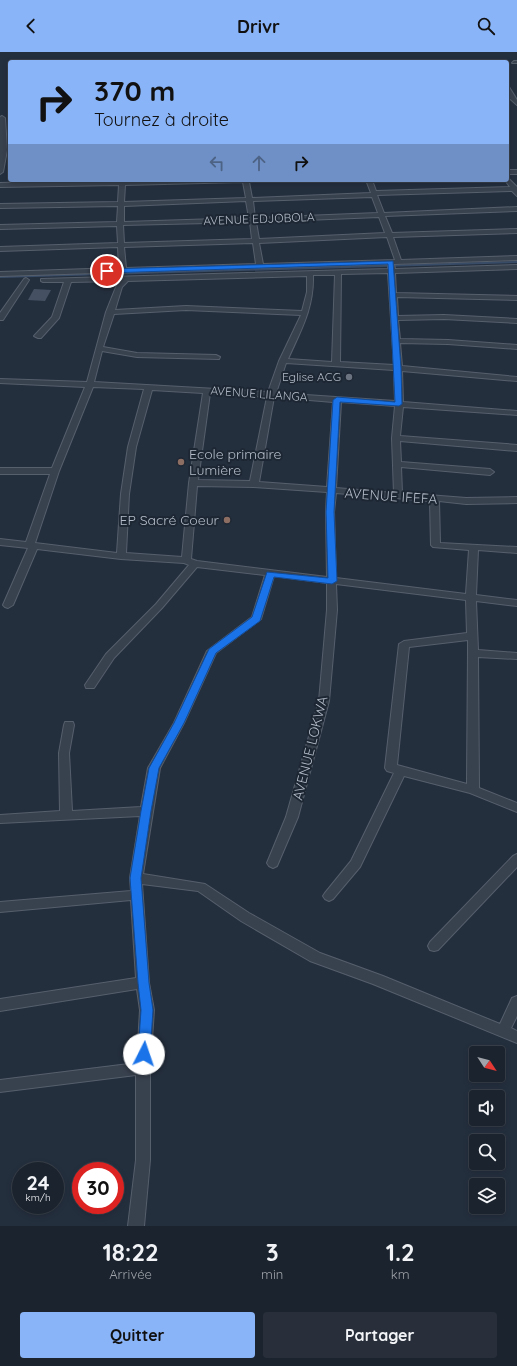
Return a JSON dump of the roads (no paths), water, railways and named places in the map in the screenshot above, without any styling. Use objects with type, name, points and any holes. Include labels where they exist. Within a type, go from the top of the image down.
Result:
[{"type":"street","points":[[509,86],[511,97],[517,103]]},
{"type":"street","points":[[1,118],[1,134],[7,150],[2,168]]},
{"type":"street","points":[[0,185],[122,182],[121,245],[123,271]]},
{"type":"street","points":[[246,182],[260,266]]},
{"type":"street","points":[[370,182],[398,262]]},
{"type":"street","points":[[509,182],[516,191]]},
{"type":"street","points":[[0,206],[122,204],[374,194],[516,191]]},
{"type":"street","name":"AVENUE EDJOBOLA","points":[[0,227],[253,220],[517,209]]},
{"type":"street","points":[[0,249],[517,231]]},
{"type":"street","points":[[0,281],[126,279],[338,272],[391,266],[398,262],[517,258]]},
{"type":"street","points":[[0,274],[260,266],[517,267]]},
{"type":"street","points":[[391,266],[398,368],[399,404],[396,438],[398,496]]},
{"type":"street","points":[[254,484],[271,395],[283,361],[305,313],[310,292],[310,272]]},
{"type":"street","points":[[336,364],[338,272]]},
{"type":"street","points":[[8,605],[31,547],[55,471],[90,384],[99,348],[118,286],[126,279]]},
{"type":"street","points":[[0,318],[26,280]]},
{"type":"street","points":[[38,336],[55,318],[68,280]]},
{"type":"street","points":[[393,295],[517,298]]},
{"type":"street","points":[[110,312],[186,308],[305,313]]},
{"type":"street","points":[[395,318],[444,317],[517,321]]},
{"type":"street","points":[[396,341],[448,342],[517,347]]},
{"type":"street","points":[[99,348],[137,354],[216,357]]},
{"type":"street","points":[[283,361],[398,368],[517,379]]},
{"type":"street","name":"AVENUE LILANGA","points":[[0,381],[207,390],[517,412]]},
{"type":"street","points":[[121,556],[124,494],[132,447],[149,387]]},
{"type":"street","points":[[90,685],[110,656],[159,606],[190,562],[193,483],[207,390]]},
{"type":"street","name":"AVENUE LOKWA","points":[[273,863],[292,817],[324,701],[332,610],[331,491],[337,400]]},
{"type":"street","points":[[396,438],[517,448]]},
{"type":"street","points":[[396,464],[490,472]]},
{"type":"street","points":[[0,471],[55,471]]},
{"type":"street","name":"AVENUE IFEFA","points":[[193,483],[254,484],[466,501],[517,500]]},
{"type":"street","points":[[434,499],[436,545],[517,550]]},
{"type":"street","points":[[0,542],[31,547],[190,562],[270,574],[423,593],[471,597],[517,604]]},
{"type":"street","points":[[473,790],[473,652],[471,597],[474,548]]},
{"type":"street","points":[[136,1226],[143,1160],[143,1068],[147,1010],[136,878],[154,768],[179,723],[212,651],[256,619],[270,574]]},
{"type":"street","points":[[472,636],[404,644],[391,768],[473,790],[517,808]]},
{"type":"street","points":[[473,652],[517,656]]},
{"type":"street","points":[[66,815],[64,753],[69,726]]},
{"type":"street","points":[[330,896],[356,864],[401,770]]},
{"type":"street","points":[[0,819],[146,811]]},
{"type":"street","points":[[434,946],[517,859]]},
{"type":"street","points":[[136,878],[201,887],[245,917],[315,957],[378,980],[517,1037]]},
{"type":"street","points":[[0,907],[137,895]]},
{"type":"street","points":[[0,1005],[144,983]]},
{"type":"street","points":[[503,1031],[517,1002]]},
{"type":"street","points":[[0,1086],[143,1068]]},
{"type":"waterway","points":[[0,277],[517,262]]},
{"type":"place","name":"Eglise ACG","points":[[349,377]]},
{"type":"place","name":"Ecole primaire Lumière","points":[[181,462]]},
{"type":"place","name":"EP Sacré Coeur","points":[[227,520]]}]
